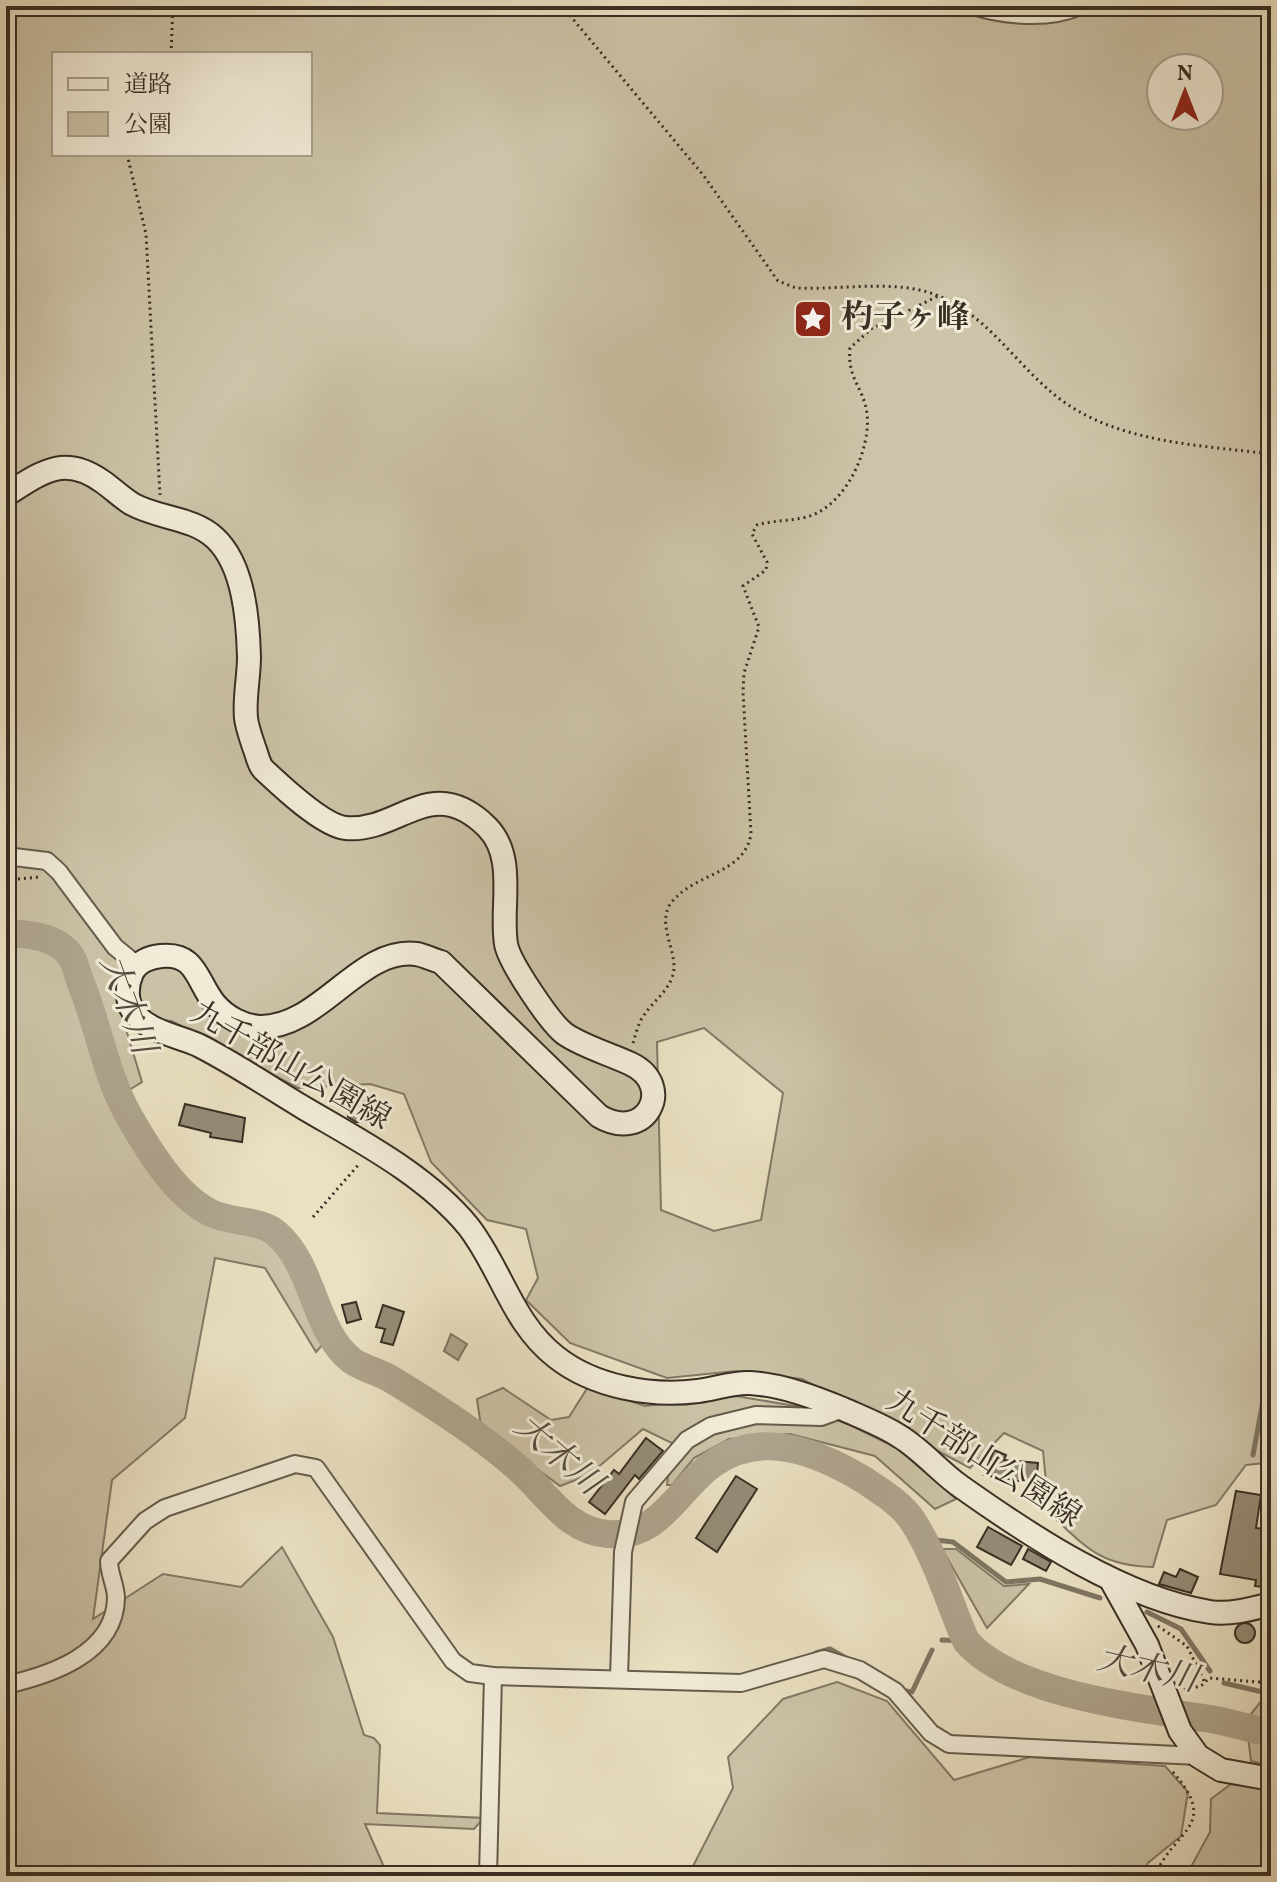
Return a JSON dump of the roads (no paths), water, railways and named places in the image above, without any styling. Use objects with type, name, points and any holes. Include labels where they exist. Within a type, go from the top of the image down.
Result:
[{"type":"main road","name":"九千部山公園線","points":[[6,495],[32,478],[62,466],[84,469],[132,504],[199,525],[218,541],[238,573],[249,656],[246,719],[260,766],[326,822],[345,828],[366,826],[420,804],[442,804],[469,813],[488,828],[505,870],[506,946],[512,960],[561,1031],[627,1062],[646,1075],[653,1098],[642,1120],[632,1124],[612,1124],[573,1095],[441,962],[416,954],[395,956],[365,971],[297,1020],[276,1027],[252,1027],[229,1018],[211,1000],[200,974],[187,961],[172,955],[154,956],[137,965],[130,976],[127,994],[133,1012],[149,1025],[199,1046],[427,1186],[469,1227],[521,1321],[556,1357],[597,1380],[647,1393],[695,1392],[744,1383],[775,1385],[843,1409],[900,1436],[960,1485],[1112,1582],[1211,1612],[1271,1604]]},
{"type":"main road","points":[[1112,1582],[1136,1625],[1180,1731],[1198,1756],[1221,1770],[1271,1779]]},
{"type":"street","points":[[973,6],[1035,15],[1067,12],[1080,6]]},
{"type":"street","points":[[6,856],[47,861],[59,872],[115,947],[137,965]]},
{"type":"street","points":[[619,1677],[623,1552],[634,1502],[687,1440],[711,1426],[756,1415],[821,1417],[843,1409]]},
{"type":"street","points":[[6,1685],[58,1672],[93,1648],[113,1616],[116,1595],[109,1561],[145,1521],[165,1508],[295,1464],[316,1468],[453,1661],[470,1673],[741,1683],[824,1659],[860,1670],[895,1691],[931,1733],[949,1744],[1198,1756]]},
{"type":"street","points":[[488,1876],[493,1676]]},
{"type":"waterway","name":"大木川","points":[[6,933],[49,940],[72,958],[121,1102],[164,1172],[186,1196],[211,1213],[254,1223],[277,1234],[299,1263],[329,1332],[351,1360],[389,1378],[473,1433],[505,1457],[559,1510],[581,1526],[608,1534],[642,1528],[667,1509],[701,1473],[733,1453],[771,1446],[810,1454],[847,1470],[902,1508],[921,1534],[966,1641],[987,1659],[1013,1674],[1077,1696],[1213,1719],[1271,1733]]},
{"type":"waterway","points":[[1253,1455],[1271,1357]]},
{"type":"waterway","points":[[911,1518],[936,1540],[953,1542],[1006,1582],[1040,1579],[1100,1598]]},
{"type":"waterway","points":[[1147,1612],[1181,1629],[1210,1671]]},
{"type":"waterway","points":[[942,1640],[966,1641]]},
{"type":"waterway","points":[[816,1653],[830,1649],[846,1658]]},
{"type":"waterway","points":[[900,1690],[912,1692],[932,1650]]},
{"type":"waterway","points":[[1224,1683],[1271,1694]]},
{"type":"place","name":"杓子ヶ峰","points":[[813,319]]}]
